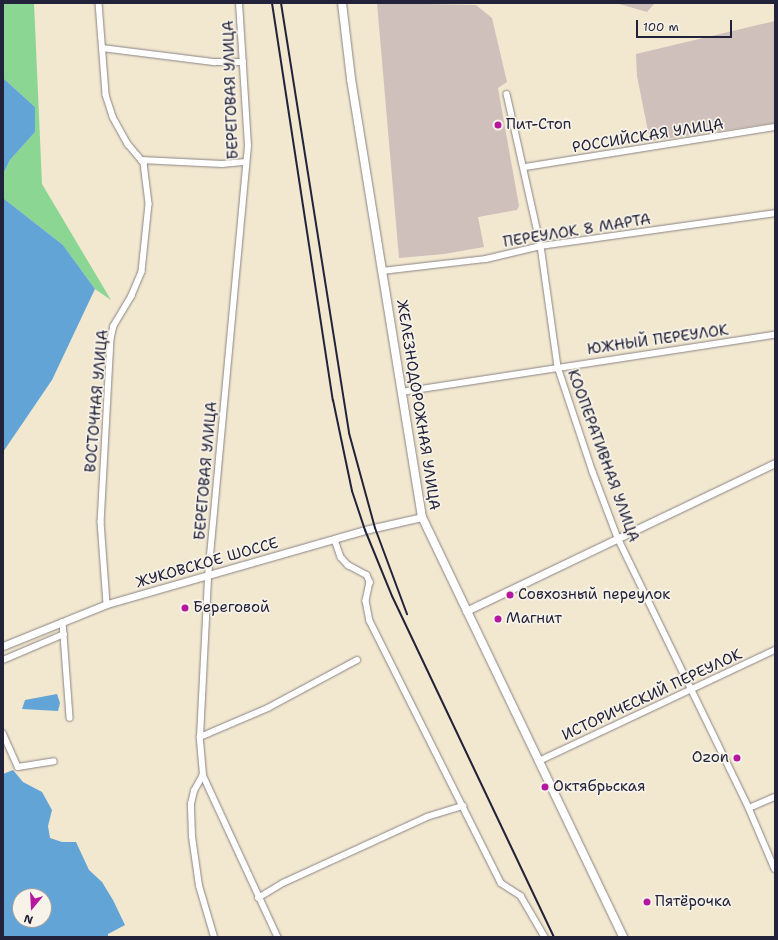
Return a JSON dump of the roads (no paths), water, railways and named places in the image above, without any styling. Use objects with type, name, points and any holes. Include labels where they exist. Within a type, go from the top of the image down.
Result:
[{"type":"main road","name":"ЖЕЛЕЗНОДОРОЖНАЯ УЛИЦА","points":[[342,3],[382,272],[422,518],[540,761],[623,937]]},
{"type":"main road","points":[[466,611],[775,463]]},
{"type":"main road","name":"ЖУКОВСКОЕ ШОССЕ","points":[[3,646],[108,604],[208,577],[365,530],[422,518]]},
{"type":"street","name":"ВОСТОЧНАЯ УЛИЦА","points":[[99,3],[102,48],[110,110],[128,144],[144,163],[149,204],[142,272],[132,296],[114,326],[111,339],[101,522],[108,604]]},
{"type":"street","name":"БЕРЕГОВАЯ УЛИЦА","points":[[203,775],[200,737],[208,577],[248,146],[240,3]]},
{"type":"street","points":[[102,48],[215,62],[243,62]]},
{"type":"street","name":"КООПЕРАТИВНАЯ УЛИЦА","points":[[507,94],[541,246],[558,367],[618,538],[749,808],[775,869]]},
{"type":"street","name":"РОССИЙСКАЯ УЛИЦА","points":[[524,168],[775,128]]},
{"type":"street","points":[[141,160],[222,164],[246,162]]},
{"type":"street","name":"ПЕРЕУЛОК 8 МАРТА","points":[[382,272],[486,259],[541,246],[775,213]]},
{"type":"street","name":"ЮЖНЫЙ ПЕРЕУЛОК","points":[[401,392],[775,335]]},
{"type":"street","points":[[335,540],[341,557],[348,565],[367,575],[370,582],[366,602],[370,621],[501,883],[521,896],[545,937]]},
{"type":"street","points":[[63,622],[70,718]]},
{"type":"street","points":[[3,660],[64,634]]},
{"type":"street","name":"ИСТОРИЧЕСКИЙ ПЕРЕУЛОК","points":[[540,761],[775,650]]},
{"type":"street","points":[[200,737],[268,708],[357,660]]},
{"type":"street","points":[[3,733],[18,767],[54,761]]},
{"type":"street","points":[[203,775],[258,898],[278,937]]},
{"type":"street","points":[[203,775],[194,791],[191,804],[192,837],[199,886],[214,937]]},
{"type":"street","points":[[749,808],[775,797]]},
{"type":"street","points":[[258,898],[283,883],[427,817],[463,806]]},
{"type":"water","points":[[3,78],[35,107],[35,132],[10,160],[3,174]]},
{"type":"water","points":[[3,198],[63,245],[95,289],[52,380],[3,452]]},
{"type":"water","points":[[57,694],[60,703],[58,711],[22,709],[25,700]]},
{"type":"water","points":[[13,770],[23,782],[42,792],[52,810],[48,826],[50,838],[62,842],[76,842],[89,870],[102,882],[113,900],[125,925],[108,934],[108,937],[3,937],[3,774]]},
{"type":"railway","points":[[272,3],[333,400],[352,491],[365,530],[392,596],[554,937]]},
{"type":"railway","points":[[281,3],[349,433],[375,528],[407,614]]},
{"type":"place","name":"Пит-Стоп","points":[[498,125]]},
{"type":"place","name":"Совхозный переулок","points":[[510,595]]},
{"type":"place","name":"Береговой","points":[[185,608]]},
{"type":"place","name":"Магнит","points":[[498,619]]},
{"type":"place","name":"Ozon","points":[[737,758]]},
{"type":"place","name":"Октябрьская","points":[[545,787]]},
{"type":"place","name":"Пятёрочка","points":[[647,902]]}]
